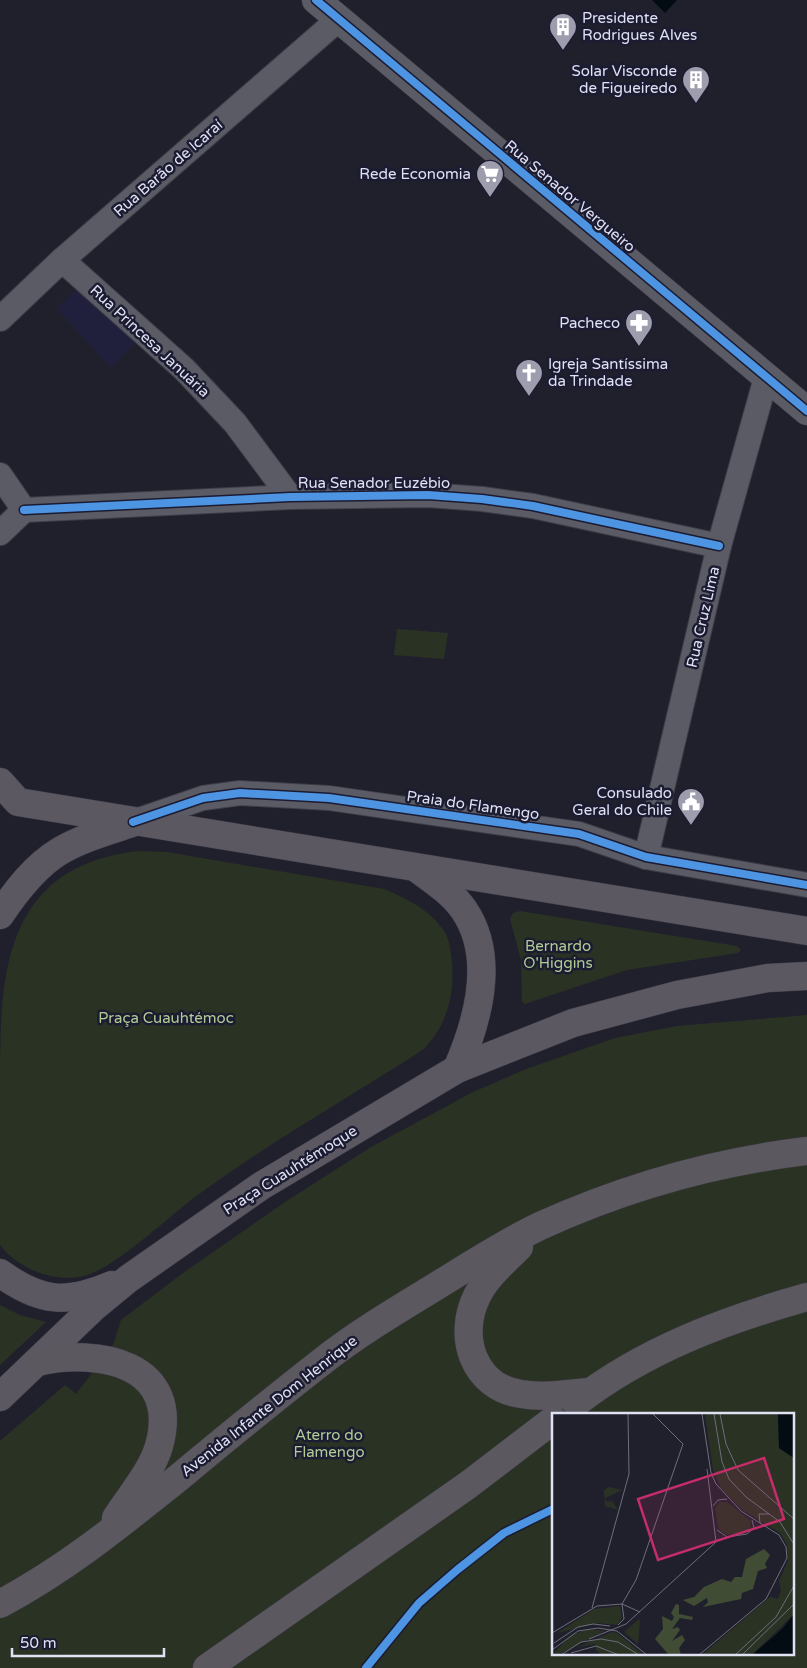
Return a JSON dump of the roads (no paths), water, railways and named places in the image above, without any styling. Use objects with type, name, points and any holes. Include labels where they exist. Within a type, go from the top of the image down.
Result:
[{"type":"highway","name":"Avenida Infante Dom Henrique","points":[[0,1604],[44,1580],[102,1540],[326,1358],[415,1299],[539,1226],[628,1190],[695,1170],[757,1157],[807,1151]]},
{"type":"highway","points":[[539,1226],[489,1278],[478,1294],[470,1312],[468,1326],[468,1342],[473,1360],[484,1375],[503,1388],[518,1394],[537,1396],[589,1392]]},
{"type":"highway","points":[[561,1413],[589,1392],[656,1353],[701,1331],[759,1310],[807,1297]]},
{"type":"highway","points":[[37,1362],[67,1357],[110,1360],[134,1368],[147,1378],[158,1396],[163,1420],[159,1446],[148,1468],[102,1540]]},
{"type":"highway","points":[[207,1668],[468,1485],[552,1421]]},
{"type":"main road","points":[[6,794],[133,822],[412,865],[807,931]]},
{"type":"main road","points":[[0,915],[16,892],[34,872],[60,851],[133,822]]},
{"type":"main road","points":[[412,865],[450,894],[464,910],[480,955],[480,985],[476,1015],[457,1069]]},
{"type":"main road","points":[[457,1069],[573,1023],[677,995],[768,978],[807,976]]},
{"type":"main road","name":"Praça Cuauhtémoque","points":[[128,1279],[261,1186],[457,1069]]},
{"type":"main road","points":[[0,1273],[18,1286],[42,1296],[63,1299],[88,1295],[128,1279]]},
{"type":"main road","points":[[0,1397],[94,1307],[128,1279]]},
{"type":"street","name":"Rua Barão de Icaraí","points":[[0,320],[327,6]]},
{"type":"street","name":"Rua Senador Vergueiro","points":[[327,6],[807,411]]},
{"type":"street","name":"Rua Princesa Januária","points":[[62,260],[184,369],[235,423],[290,497]]},
{"type":"street","name":"Rua Cruz Lima","points":[[646,857],[719,546],[766,378]]},
{"type":"street","points":[[0,475],[24,510],[0,533]]},
{"type":"street","name":"Rua Senador Euzébio","points":[[24,510],[290,497],[428,495],[482,499],[533,506],[719,546]]},
{"type":"street","name":"Praia do Flamengo","points":[[133,822],[203,798],[240,793],[329,798],[579,834],[646,857],[807,885]]},
{"type":"place","name":"Presidente Rodrigues Alves","points":[[563,51]]},
{"type":"place","name":"Solar Visconde de Figueiredo","points":[[696,104]]},
{"type":"place","name":"Rede Economia","points":[[490,198]]},
{"type":"place","name":"Pacheco","points":[[639,347]]},
{"type":"place","name":"Igreja Santíssima da Trindade","points":[[529,397]]},
{"type":"place","name":"Consulado Geral do Chile","points":[[691,826]]},
{"type":"park label","name":"Bernardo O'Higgins","points":[[558,954]]},
{"type":"park label","name":"Praça Cuauhtémoc","points":[[166,1018]]},
{"type":"park label","name":"Aterro do Flamengo","points":[[329,1444]]}]
